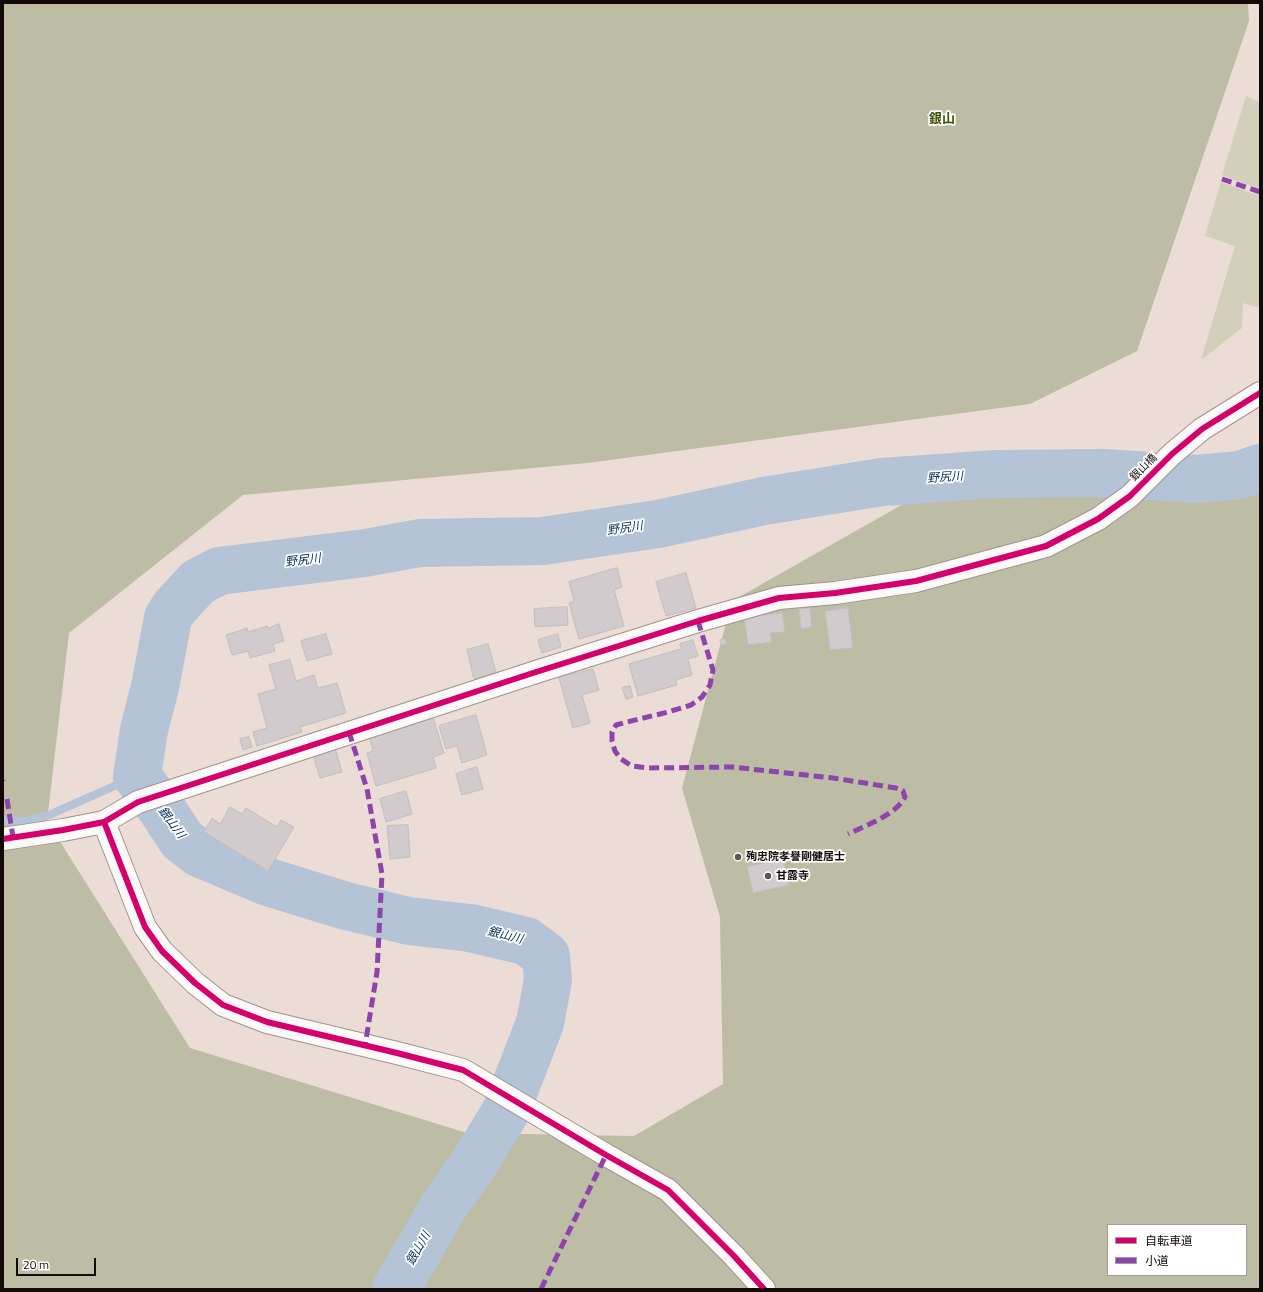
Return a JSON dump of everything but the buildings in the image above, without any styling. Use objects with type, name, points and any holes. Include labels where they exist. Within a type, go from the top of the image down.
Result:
[{"type":"street","name":"銀山橋","points":[[3,839],[104,822],[138,802],[521,676],[691,623],[779,598],[835,593],[916,581],[1046,546],[1098,520],[1130,496],[1172,454],[1202,429],[1260,393]]},
{"type":"street","points":[[104,822],[145,927],[162,951],[195,983],[223,1005],[267,1022],[463,1070],[668,1190],[734,1256],[764,1289]]},
{"type":"path","points":[[3,781],[7,799]]},
{"type":"shaded area","points":[[1246,96],[1260,102],[1260,189],[1222,175]]},
{"type":"shaded area","points":[[1221,182],[1260,196],[1260,308],[1243,303],[1242,328],[1201,360],[1235,246],[1205,236]]},
{"type":"green space","points":[[3,3],[1248,3],[1249,21],[1137,351],[1030,404],[587,463],[243,495],[69,633],[47,821],[190,1048],[467,1133],[634,1136],[723,1084],[720,917],[682,788],[732,601],[928,490],[1247,451],[1260,446],[1260,1289],[3,1289]]},
{"type":"waterway","name":"野尻川","points":[[396,1289],[444,1206],[473,1165],[506,1111],[540,1023],[548,980],[546,956],[526,941],[470,928],[409,921],[346,906],[268,882],[199,853],[182,840],[161,808],[137,776],[144,730],[155,687],[168,618],[174,608],[198,582],[219,571],[365,553],[420,543],[543,541],[658,524],[764,501],[882,482],[996,474],[1103,473],[1197,479],[1240,475],[1260,468]]},
{"type":"waterway","points":[[3,820],[23,821],[49,815],[137,776]]},
{"type":"marked path","points":[[1222,179],[1260,192]]},
{"type":"marked path","points":[[698,621],[713,670],[710,685],[702,697],[691,705],[616,725],[612,732],[612,741],[615,751],[621,759],[632,766],[648,768],[732,767],[833,778],[896,788],[903,791],[905,797],[895,809],[880,819],[848,834]]},
{"type":"marked path","points":[[349,732],[367,789],[382,874],[377,972],[365,1046]]},
{"type":"marked path","points":[[7,799],[13,837]]},
{"type":"marked path","points":[[541,1289],[606,1155]]},
{"type":"cycle path","points":[[104,822],[138,802],[536,672],[698,621],[779,598],[835,593],[916,581],[1046,546],[1098,519],[1130,496],[1172,454],[1202,429],[1260,393]]},
{"type":"cycle path","points":[[3,839],[104,822],[145,927],[162,951],[195,983],[223,1005],[267,1022],[463,1070],[668,1190],[734,1256],[764,1289]]},
{"type":"place","name":"殉忠院孝譽剛健居士","points":[[738,857]]},
{"type":"place","name":"甘露寺","points":[[768,876]]},
{"type":"district","name":"銀山","points":[[942,120]]},
{"type":"water label","name":"銀山川","points":[[171,823]]},
{"type":"water label","name":"銀山川","points":[[505,936]]},
{"type":"water label","name":"銀山川","points":[[419,1249]]}]
